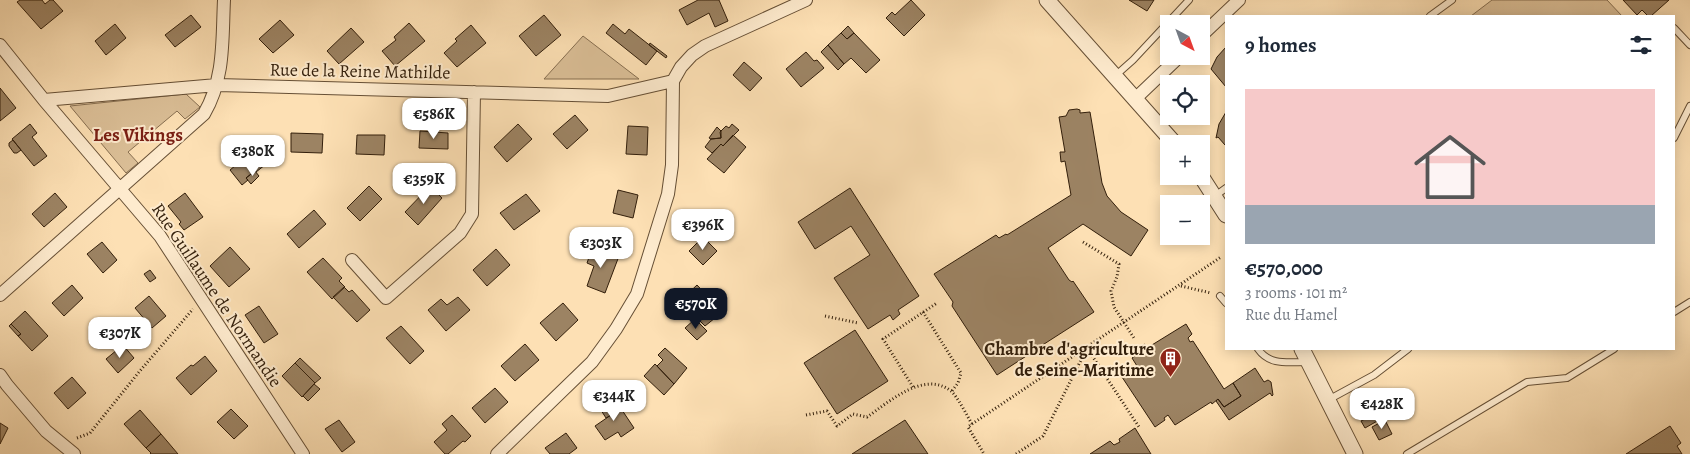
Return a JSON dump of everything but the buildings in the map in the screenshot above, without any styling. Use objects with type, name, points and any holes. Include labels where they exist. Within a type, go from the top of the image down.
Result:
[{"type":"street","points":[[0,295],[204,114],[212,100],[217,85],[221,61],[224,0]]},
{"type":"street","points":[[505,451],[592,362],[616,329],[637,294],[665,202],[672,165],[673,81],[681,67],[692,55],[705,46],[806,0]]},
{"type":"street","points":[[1048,0],[1167,135]]},
{"type":"street","points":[[1210,27],[1239,0]]},
{"type":"street","name":"Rue Guillaume de Normandie","points":[[0,45],[44,100],[160,236],[303,454]]},
{"type":"street","points":[[1136,98],[1171,65]]},
{"type":"street","name":"Rue de la Reine Mathilde","points":[[44,100],[217,85],[608,96],[673,81]]},
{"type":"street","points":[[352,260],[386,298],[460,233],[472,214],[474,92]]},
{"type":"street","points":[[1210,184],[1220,193],[1225,211]]},
{"type":"street","points":[[1305,355],[1355,454]]},
{"type":"street","points":[[0,375],[46,431],[74,454]]},
{"type":"lane","points":[[1116,76],[1189,0]]},
{"type":"lane","points":[[1431,15],[1452,0]]},
{"type":"lane","points":[[1675,29],[1690,45]]},
{"type":"lane","points":[[1675,136],[1690,106]]},
{"type":"lane","points":[[1220,296],[1225,302]]},
{"type":"lane","points":[[1675,311],[1690,302]]},
{"type":"lane","points":[[1259,350],[1263,356],[1278,362],[1305,355]]},
{"type":"lane","points":[[1328,400],[1374,375],[1407,350]]},
{"type":"lane","points":[[1407,454],[1527,382],[1567,378],[1612,350]]},
{"type":"path","points":[[1083,242],[1119,264],[1117,277],[1111,291],[1114,307],[1134,338]]},
{"type":"path","points":[[984,454],[968,427],[1221,257]]},
{"type":"path","points":[[1180,286],[1220,296]]},
{"type":"path","points":[[62,444],[90,433],[139,372],[202,299]]},
{"type":"path","points":[[913,387],[883,340],[937,303]]},
{"type":"path","points":[[923,312],[961,373],[958,383],[952,392]]},
{"type":"path","points":[[825,316],[858,323]]},
{"type":"path","points":[[1087,348],[1139,427]]},
{"type":"path","points":[[1016,454],[1043,436],[1087,348]]},
{"type":"path","points":[[806,415],[827,411],[836,426],[853,414],[867,417],[913,387],[922,384],[940,386],[952,392],[972,424]]},
{"type":"shaded area","points":[[1492,0],[1607,0],[1621,15],[1472,15]]},
{"type":"shaded area","points":[[583,36],[639,79],[544,79]]},
{"type":"shaded area","points":[[186,94],[200,107],[185,119],[177,111],[128,152],[138,163],[126,173],[70,106]]},
{"type":"place","name":"Chambre d'agriculture de Seine-Maritime","points":[[1170,378]]},
{"type":"district","name":"Les Vikings","points":[[138,134]]}]
